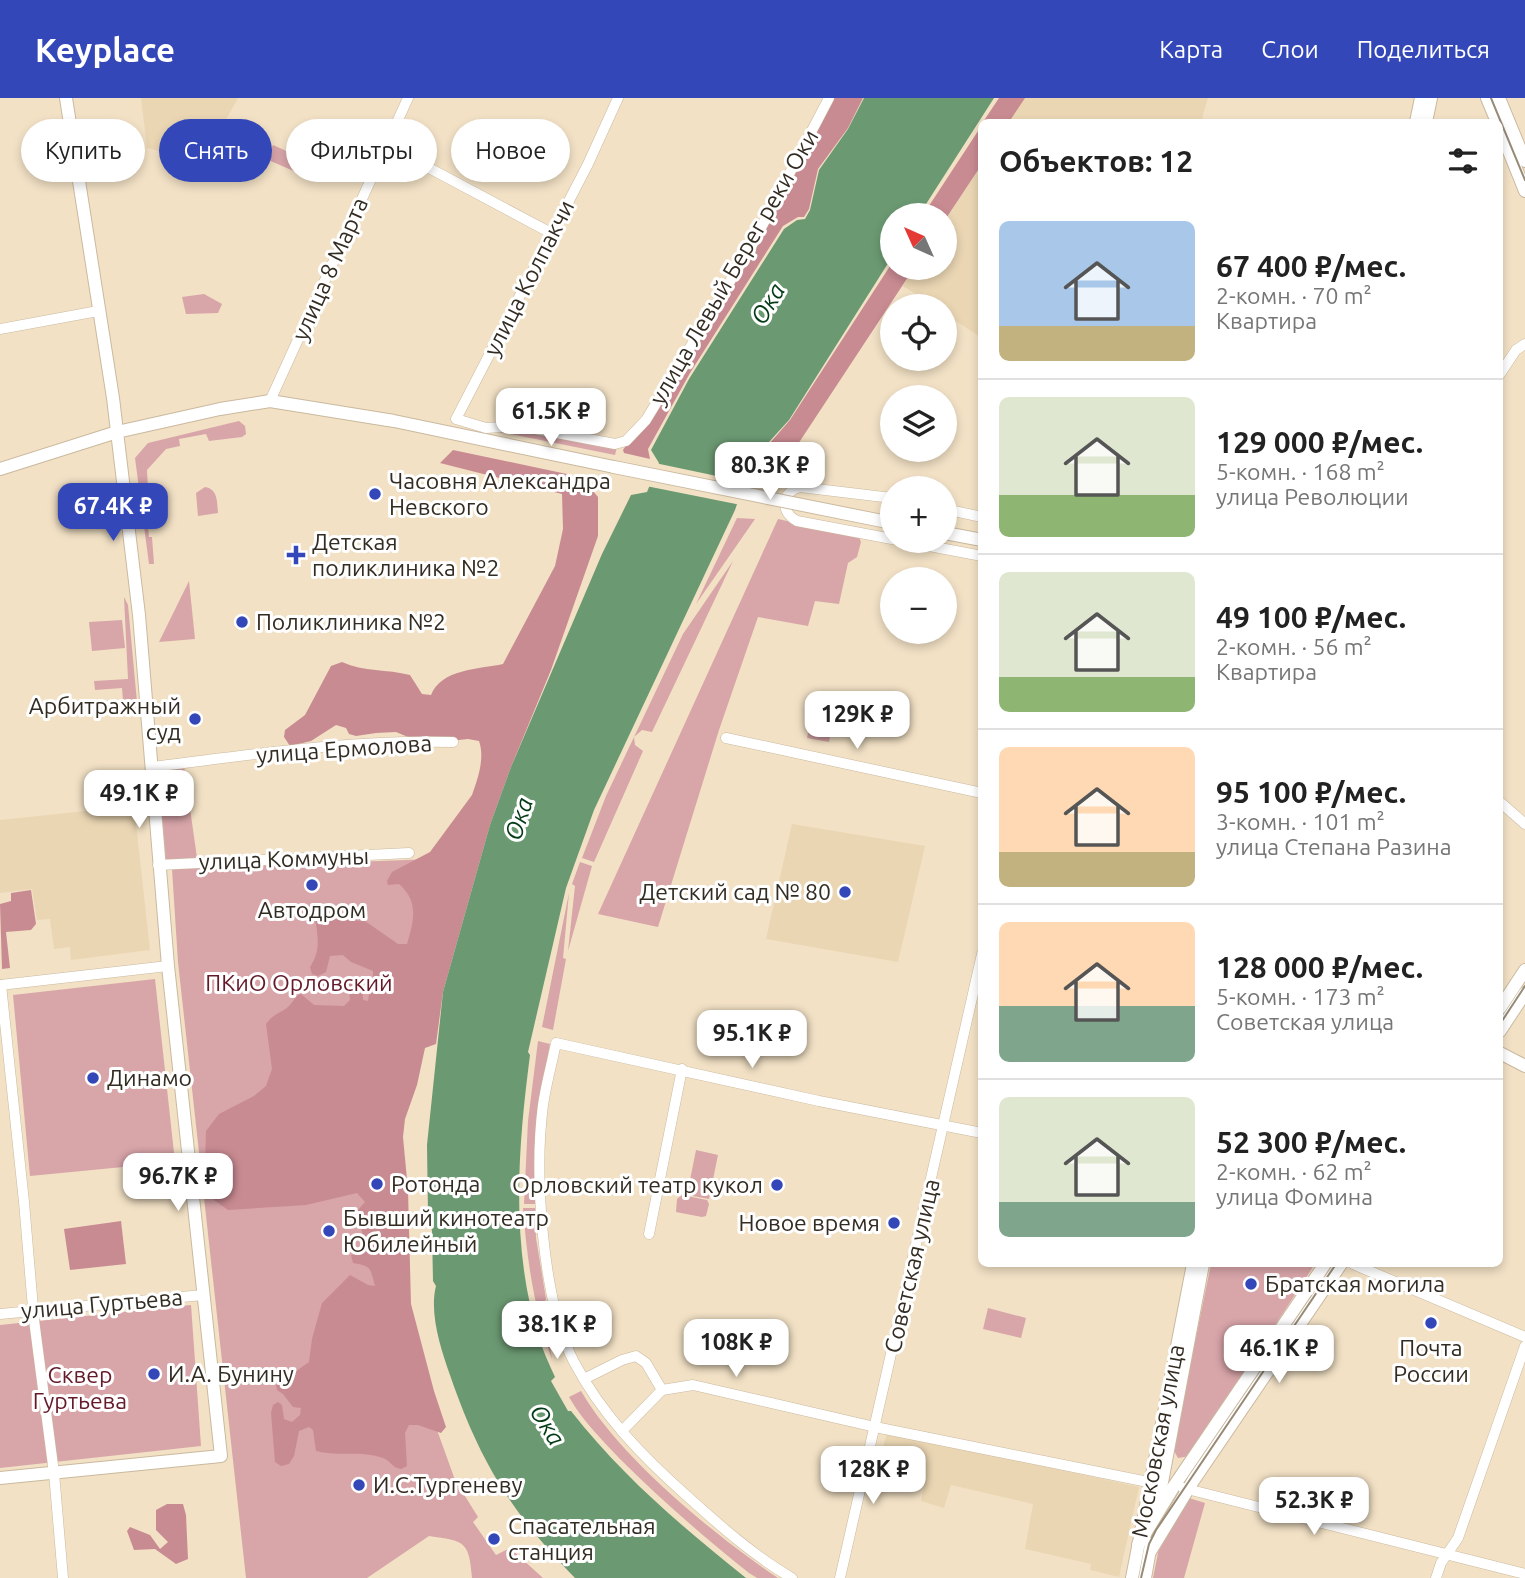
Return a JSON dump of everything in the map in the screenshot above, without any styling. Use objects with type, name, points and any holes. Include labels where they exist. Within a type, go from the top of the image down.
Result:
[{"type":"main road","points":[[0,1478],[221,1455],[158,865],[139,615],[117,432],[66,98]]},
{"type":"main road","points":[[1417,119],[1421,98]]},
{"type":"main road","points":[[1427,119],[1431,98]]},
{"type":"main road","points":[[1487,98],[1496,119]]},
{"type":"main road","points":[[1499,98],[1525,161]]},
{"type":"main road","points":[[1503,137],[1525,191]]},
{"type":"main road","points":[[0,469],[117,432],[270,401],[394,421],[880,521]]},
{"type":"main road","points":[[957,535],[978,539]]},
{"type":"main road","points":[[1503,1003],[1525,970]]},
{"type":"main road","points":[[1503,1026],[1525,993]]},
{"type":"main road","points":[[1503,1055],[1525,1066]]},
{"type":"main road","name":"Московская улица","points":[[1161,1485],[1193,1267]]},
{"type":"main road","name":"Московская улица","points":[[1132,1578],[1138,1545],[1161,1485],[1202,1267]]},
{"type":"main road","points":[[1138,1545],[1156,1514],[1161,1485],[1323,1267]]},
{"type":"main road","points":[[1150,1552],[1189,1488],[1339,1267]]},
{"type":"main road","name":"Московская улица","points":[[1145,1578],[1156,1514]]},
{"type":"street","name":"улица 8 Марта","points":[[398,119],[408,98]]},
{"type":"street","name":"улица Колпакчи","points":[[456,419],[588,164],[618,98]]},
{"type":"street","name":"улица Левый Берег реки Оки","points":[[456,419],[486,428],[520,426],[615,444],[626,440],[646,420],[752,245],[830,98]]},
{"type":"street","points":[[437,172],[551,233]]},
{"type":"street","name":"улица 8 Марта","points":[[270,401],[369,182]]},
{"type":"street","points":[[0,329],[98,311]]},
{"type":"street","points":[[1503,370],[1517,350],[1525,344]]},
{"type":"street","points":[[880,497],[800,487],[794,488],[787,495],[785,507],[789,516],[797,521],[880,537]]},
{"type":"street","points":[[957,512],[978,516]]},
{"type":"street","points":[[957,551],[976,555]]},
{"type":"street","points":[[726,738],[978,792]]},
{"type":"street","name":"улица Ермолова","points":[[151,767],[399,742],[453,742]]},
{"type":"street","points":[[1503,805],[1525,824]]},
{"type":"street","name":"улица Коммуны","points":[[158,865],[409,853]]},
{"type":"street","points":[[63,1578],[1,985],[168,966]]},
{"type":"street","name":"Советская улица","points":[[840,1578],[978,972]]},
{"type":"street","points":[[792,1578],[711,1518],[658,1470],[596,1400],[565,1342],[543,1240],[543,1107],[556,1043],[819,1101],[978,1132]]},
{"type":"street","points":[[649,1234],[682,1069]]},
{"type":"street","points":[[1360,1267],[1525,1337]]},
{"type":"street","name":"улица Гуртьева","points":[[0,1314],[203,1295]]},
{"type":"street","points":[[1436,1578],[1441,1563],[1458,1538],[1525,1346]]},
{"type":"street","points":[[584,1379],[636,1356],[646,1363],[662,1390]]},
{"type":"street","points":[[622,1432],[662,1390],[693,1385],[876,1427],[1161,1485],[1189,1488],[1525,1574]]},
{"type":"shaded area","points":[[141,98],[238,98],[226,119],[159,119],[159,151],[147,148]]},
{"type":"shaded area","points":[[833,98],[863,98],[848,128],[818,169],[809,209],[804,217],[798,217],[783,226],[690,373],[648,449],[650,459],[624,453],[623,450],[634,434],[646,422]]},
{"type":"shaded area","points":[[999,98],[1025,98],[1011,119],[985,119]]},
{"type":"shaded area","points":[[1024,98],[1208,98],[1202,119],[1009,119]]},
{"type":"shaded area","points":[[978,131],[978,170],[956,203],[931,203]]},
{"type":"shaded area","points":[[978,169],[978,335],[957,322],[957,294],[915,294],[903,286],[907,280],[957,280],[956,203]]},
{"type":"shaded area","points":[[881,280],[906,280],[897,294],[880,294],[880,320],[773,482],[751,477],[753,461],[761,449],[769,444],[790,420]]},
{"type":"shaded area","points":[[453,450],[581,477],[598,497],[598,536],[551,670],[490,825],[443,992],[436,1044],[425,1048],[417,1085],[405,1119],[403,1137],[408,1190],[411,1304],[446,1427],[441,1433],[418,1425],[409,1425],[405,1433],[407,1466],[401,1469],[386,1459],[375,1456],[316,1451],[313,1430],[309,1427],[299,1431],[294,1456],[289,1464],[281,1466],[275,1462],[271,1413],[273,1405],[278,1402],[282,1405],[284,1419],[292,1422],[300,1415],[301,1408],[293,1407],[277,1390],[276,1385],[309,1362],[322,1303],[350,1275],[375,1286],[369,1269],[353,1263],[351,1255],[363,1252],[364,1240],[357,1211],[365,1202],[357,1193],[306,1205],[228,1210],[214,1200],[205,1166],[206,1131],[219,1114],[254,1096],[266,1086],[272,1069],[266,1024],[289,1006],[296,996],[301,994],[314,1005],[344,1006],[350,1000],[348,980],[351,976],[358,977],[362,985],[363,1000],[368,1001],[373,984],[373,971],[351,962],[343,955],[330,956],[326,972],[318,976],[312,974],[310,967],[318,944],[315,918],[365,921],[398,944],[407,944],[413,919],[410,897],[399,884],[388,885],[387,881],[392,872],[430,852],[472,795],[481,761],[479,741],[468,739],[441,742],[408,737],[396,732],[356,736],[349,734],[346,728],[336,725],[311,741],[290,746],[284,737],[285,730],[305,715],[331,666],[342,662],[410,675],[422,694],[431,695],[436,686],[452,675],[503,664],[555,566],[563,529],[562,494],[440,463]]},
{"type":"shaded area","points":[[134,806],[150,950],[71,960],[70,947],[54,949],[50,919],[37,920],[32,889],[0,893],[0,820]]},
{"type":"shaded area","name":"Детский сад № 80","points":[[792,824],[925,846],[898,962],[766,939]]},
{"type":"shaded area","points":[[31,890],[36,924],[31,930],[6,932],[10,968],[2,969],[0,904],[11,901],[11,893]]},
{"type":"shaded area","points":[[121,1221],[126,1264],[70,1270],[64,1229]]},
{"type":"shaded area","points":[[887,1432],[1139,1487],[1119,1577],[1090,1570],[1091,1564],[1025,1549],[1033,1504],[951,1485],[944,1508],[921,1501],[925,1480],[878,1468]]},
{"type":"shaded area","points":[[167,1504],[183,1504],[186,1515],[188,1559],[176,1564],[155,1549],[134,1550],[127,1531],[130,1527],[150,1535],[160,1549],[168,1542],[156,1530],[156,1510]]},
{"type":"green space","points":[[273,145],[286,151],[286,168],[272,162]]},
{"type":"green space","points":[[204,294],[222,304],[218,313],[186,314],[182,297]]},
{"type":"green space","points":[[239,421],[245,426],[246,434],[242,437],[209,441],[206,434],[179,439],[180,446],[166,449],[147,470],[148,490],[145,491],[154,564],[149,564],[135,458],[148,443]]},
{"type":"green space","points":[[518,428],[617,447],[615,455],[490,430]]},
{"type":"green space","points":[[205,487],[215,493],[218,513],[198,516],[196,493]]},
{"type":"green space","points":[[737,518],[755,519],[696,604]]},
{"type":"green space","points":[[778,519],[859,537],[861,542],[857,557],[848,563],[839,604],[815,601],[808,626],[758,617],[719,730],[658,927],[598,914]]},
{"type":"green space","points":[[733,561],[652,732],[642,730],[634,737],[683,634]]},
{"type":"green space","points":[[189,581],[195,639],[159,642]]},
{"type":"green space","points":[[124,597],[128,605],[138,713],[124,714],[122,688],[95,690],[94,681],[128,679]]},
{"type":"green space","points":[[122,620],[125,648],[92,651],[89,622]]},
{"type":"green space","points":[[816,695],[837,699],[829,742],[807,738]]},
{"type":"green space","points":[[634,737],[635,745],[643,751],[594,862],[582,858],[606,796]]},
{"type":"green space","points":[[184,766],[197,858],[164,861],[154,770]]},
{"type":"green space","name":"ПКиО Орловский","points":[[459,858],[404,1054],[399,1276],[432,1416],[455,1480],[478,1517],[473,1522],[496,1555],[510,1548],[543,1578],[472,1578],[469,1557],[463,1545],[450,1539],[429,1536],[367,1578],[246,1578],[178,962],[172,869]]},
{"type":"green space","points":[[580,862],[592,866],[568,951],[575,886],[572,884]]},
{"type":"green space","points":[[569,893],[563,958],[566,959],[553,1030],[542,1027]]},
{"type":"green space","name":"Динамо","points":[[155,979],[175,1162],[30,1176],[13,995]]},
{"type":"green space","points":[[538,1041],[550,1044],[544,1077],[535,1204],[524,1204],[528,1121]]},
{"type":"green space","points":[[696,1150],[718,1155],[709,1199],[687,1195]]},
{"type":"green space","points":[[682,1195],[707,1200],[709,1204],[706,1216],[676,1212],[677,1199]]},
{"type":"green space","points":[[523,1208],[535,1208],[536,1238],[546,1299],[543,1304],[552,1359],[532,1284]]},
{"type":"green space","points":[[1210,1267],[1313,1267],[1190,1456],[1178,1458],[1173,1449]]},
{"type":"green space","name":"Сквер Гуртьева","points":[[191,1305],[201,1446],[0,1468],[0,1325]]},
{"type":"green space","points":[[988,1308],[1026,1318],[1021,1338],[983,1329]]},
{"type":"green space","points":[[581,1391],[619,1442],[670,1494],[778,1578],[757,1578],[749,1573],[635,1474],[599,1437],[574,1405],[569,1397]]},
{"type":"green space","points":[[1189,1498],[1205,1503],[1184,1578],[1153,1578],[1159,1548]]},
{"type":"water","name":"Ока","points":[[864,98],[994,98],[978,119],[927,203],[880,203],[880,276],[789,420],[760,448],[752,460],[735,510],[594,810],[566,888],[528,1052],[530,1055],[522,1125],[519,1197],[520,1233],[530,1303],[541,1343],[555,1377],[551,1381],[568,1411],[571,1411],[632,1479],[746,1578],[575,1578],[515,1508],[486,1460],[461,1406],[437,1331],[432,1231],[428,1213],[427,1145],[443,992],[490,825],[511,767],[602,554],[631,495],[647,492],[659,463],[651,450],[689,379],[784,229],[797,220],[805,219],[810,210],[819,170],[848,129]]},
{"type":"pier","points":[[655,463],[750,483],[741,505],[646,486]]},
{"type":"tram line","points":[[1491,98],[1500,119]]},
{"type":"tram line","points":[[1503,127],[1525,180]]},
{"type":"tram line","points":[[1503,1019],[1525,986]]},
{"type":"tram line","points":[[1141,1578],[1149,1544],[1156,1530],[1334,1267]]},
{"type":"place","name":"Часовня Александра Невского","points":[[375,494]]},
{"type":"place","name":"Детская поликлиника №2","points":[[296,555]]},
{"type":"place","name":"Поликлиника №2","points":[[242,622]]},
{"type":"place","name":"Арбитражный суд","points":[[195,719]]},
{"type":"place","name":"Автодром","points":[[312,885]]},
{"type":"place","name":"Детский сад № 80","points":[[845,892]]},
{"type":"place","name":"Динамо","points":[[93,1078]]},
{"type":"place","name":"Ротонда","points":[[377,1184]]},
{"type":"place","name":"Орловский театр кукол","points":[[777,1185]]},
{"type":"place","name":"Новое время","points":[[894,1223]]},
{"type":"place","name":"Бывший кинотеатр Юбилейный","points":[[329,1231]]},
{"type":"place","name":"Братская могила","points":[[1251,1284]]},
{"type":"place","name":"Почта России","points":[[1431,1323]]},
{"type":"place","name":"И.А. Бунину","points":[[154,1374]]},
{"type":"place","name":"И.С.Тургеневу","points":[[359,1485]]},
{"type":"place","name":"Спасательная станция","points":[[494,1539]]}]
